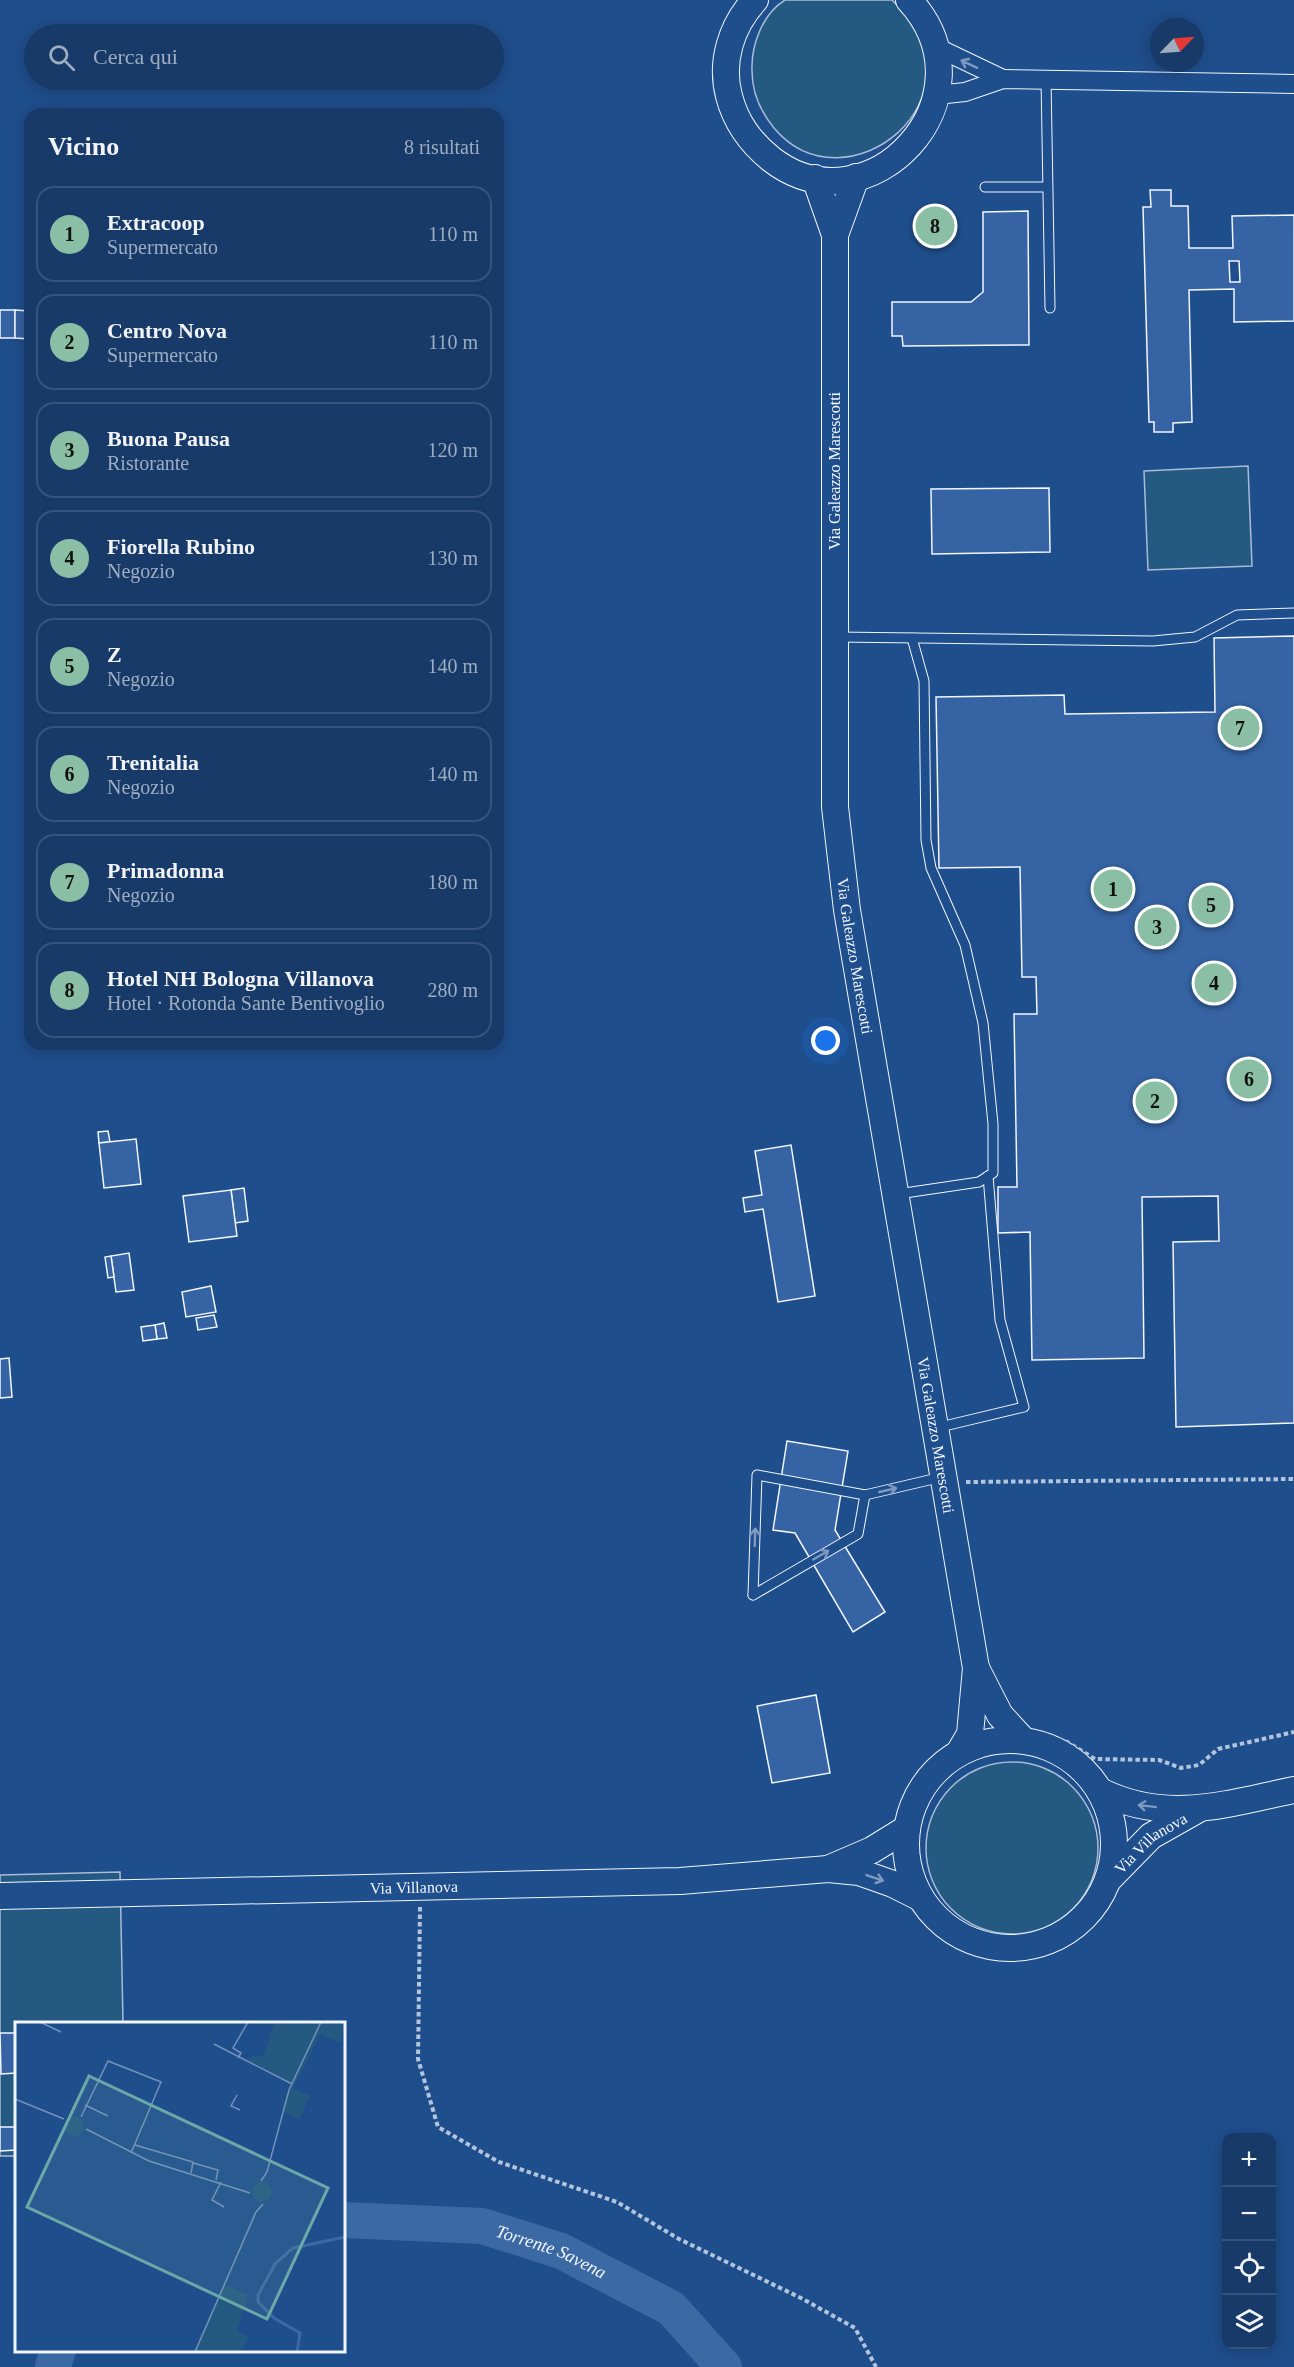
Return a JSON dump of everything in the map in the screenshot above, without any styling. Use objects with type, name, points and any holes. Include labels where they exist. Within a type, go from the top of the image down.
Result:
[{"type":"street","points":[[755,0],[743,14],[729,46],[725,81],[734,116],[753,145],[781,167],[815,178],[856,177],[884,166],[909,148],[927,124],[937,95],[939,71],[936,47],[922,14],[909,0]]},
{"type":"street","points":[[936,47],[1003,79]]},
{"type":"street","points":[[937,95],[965,92],[1003,79],[1294,84]]},
{"type":"street","name":"Via Galeazzo Marescotti","points":[[856,177],[835,235],[833,637],[835,807],[847,910],[934,1428],[954,1480],[976,1668],[970,1734],[960,1751]]},
{"type":"street","name":"Via Galeazzo Marescotti","points":[[815,178],[835,235]]},
{"type":"street","name":"Via Galeazzo Marescotti","points":[[976,1668],[1000,1715],[1029,1735]]},
{"type":"street","points":[[1029,1735],[1080,1767],[1100,1791],[1111,1820],[1114,1850],[1108,1880],[1094,1906],[1073,1927],[1048,1942],[1019,1948],[989,1947],[962,1937],[938,1920],[919,1896],[910,1875],[905,1852],[906,1829],[913,1804],[925,1782],[960,1751],[994,1740],[1029,1735]]},
{"type":"street","name":"Via Villanova","points":[[1100,1791],[1122,1802],[1197,1810],[1294,1790]]},
{"type":"street","name":"Via Villanova","points":[[1108,1880],[1151,1836],[1197,1810]]},
{"type":"street","name":"Via Villanova","points":[[828,1869],[872,1850],[906,1829]]},
{"type":"street","name":"Via Villanova","points":[[0,1896],[680,1881],[828,1869],[859,1872],[919,1896]]},
{"type":"lane","points":[[1046,80],[1050,308]]},
{"type":"lane","points":[[985,187],[1047,187]]},
{"type":"lane","points":[[833,637],[1153,641],[1196,637],[1236,615],[1294,613]]},
{"type":"lane","points":[[895,1194],[979,1182],[993,1173],[993,1124],[983,1023],[965,945],[931,868],[926,840],[924,681],[912,638]]},
{"type":"lane","points":[[934,1428],[1024,1407],[1000,1320],[988,1176]]},
{"type":"lane","points":[[865,1495],[858,1534],[753,1595],[757,1475],[865,1495],[954,1480]]},
{"type":"path","points":[[954,1480],[1294,1479]]},
{"type":"path","points":[[954,1480],[966,1489]]},
{"type":"path","points":[[1029,1735],[1067,1742],[1095,1760],[1159,1760],[1181,1768],[1199,1765],[1218,1749],[1294,1732]]},
{"type":"path","points":[[420,1887],[418,2059],[438,2127],[499,2162],[617,2202],[679,2239],[810,2303],[855,2328],[876,2367]]},
{"type":"shaded area","points":[[785,0],[892,0],[919,37],[927,73],[918,106],[898,133],[869,151],[837,158],[804,151],[774,128],[755,94],[752,61],[756,41],[764,22],[770,13]]},
{"type":"shaded area","points":[[1248,466],[1252,566],[1148,570],[1144,471]]},
{"type":"shaded area","points":[[1012,1762],[1029,1763],[1045,1768],[1060,1776],[1073,1787],[1084,1800],[1092,1815],[1097,1831],[1097,1865],[1092,1881],[1084,1896],[1073,1909],[1060,1920],[1045,1928],[1029,1933],[1012,1934],[995,1933],[979,1928],[964,1920],[951,1909],[940,1896],[932,1881],[927,1865],[926,1848],[927,1831],[932,1815],[940,1800],[951,1787],[964,1776],[979,1768],[995,1763]]},
{"type":"shaded area","points":[[120,1872],[123,2022],[15,2022],[15,2156],[0,2156],[0,1875]]},
{"type":"building","points":[[1150,190],[1171,190],[1171,206],[1188,206],[1189,248],[1233,248],[1232,216],[1294,215],[1294,321],[1234,322],[1234,289],[1189,290],[1192,422],[1173,423],[1173,432],[1154,432],[1154,422],[1149,422],[1143,207],[1151,207]],"holes":[[[1229,261],[1239,261],[1240,282],[1230,282]]]},
{"type":"building","points":[[1028,211],[1029,345],[903,346],[902,336],[892,336],[892,302],[971,302],[983,292],[983,212]]},
{"type":"building","points":[[0,310],[15,310],[15,338],[0,338]]},
{"type":"building","points":[[15,310],[24,311],[24,339],[15,338]]},
{"type":"building","points":[[1049,488],[1050,552],[932,554],[931,489]]},
{"type":"building","points":[[1294,636],[1294,1423],[1176,1427],[1173,1242],[1219,1241],[1218,1196],[1142,1197],[1144,1358],[1032,1360],[1030,1232],[998,1233],[998,1187],[1017,1187],[1014,1014],[1037,1014],[1036,977],[1022,977],[1020,867],[939,868],[936,697],[1064,695],[1065,714],[1215,712],[1214,638]]},
{"type":"building","points":[[108,1131],[110,1142],[99,1143],[98,1132]]},
{"type":"building","points":[[136,1139],[141,1184],[104,1188],[99,1143]]},
{"type":"building","points":[[791,1145],[815,1296],[778,1302],[763,1209],[745,1212],[743,1198],[762,1195],[755,1151]]},
{"type":"building","points":[[244,1188],[248,1221],[235,1223],[231,1190]]},
{"type":"building","points":[[231,1190],[237,1236],[189,1242],[183,1196]]},
{"type":"building","points":[[129,1253],[134,1290],[116,1292],[111,1256]]},
{"type":"building","points":[[111,1256],[114,1277],[108,1278],[105,1257]]},
{"type":"building","points":[[211,1286],[216,1312],[186,1317],[182,1292]]},
{"type":"building","points":[[214,1315],[217,1327],[198,1330],[196,1318]]},
{"type":"building","points":[[164,1323],[167,1338],[157,1339],[155,1325]]},
{"type":"building","points":[[155,1325],[157,1339],[143,1341],[141,1327]]},
{"type":"building","points":[[9,1358],[12,1397],[0,1398],[0,1359]]},
{"type":"building","points":[[787,1441],[848,1451],[835,1530],[885,1612],[853,1632],[795,1533],[773,1530]]},
{"type":"building","points":[[816,1695],[830,1773],[772,1783],[757,1706]]},
{"type":"building","points":[[0,2033],[15,2033],[15,2073],[1,2074]]},
{"type":"building","points":[[0,2127],[15,2127],[15,2150],[0,2151]]},
{"type":"waterway","name":"Torrente Savena","points":[[345,2220],[482,2226],[561,2251],[671,2308],[724,2367]]},
{"type":"waterway","name":"Torrente Savena","points":[[53,2367],[57,2352]]},
{"type":"place","name":"Hotel NH Bologna Villanova","points":[[935,226]]},
{"type":"place","name":"Primadonna","points":[[1240,728]]},
{"type":"place","name":"Extracoop","points":[[1113,889]]},
{"type":"place","name":"Z","points":[[1211,905]]},
{"type":"place","name":"Buona Pausa","points":[[1157,927]]},
{"type":"place","name":"Fiorella Rubino","points":[[1214,983]]},
{"type":"place","name":"Trenitalia","points":[[1249,1079]]},
{"type":"place","name":"Centro Nova","points":[[1155,1101]]}]
